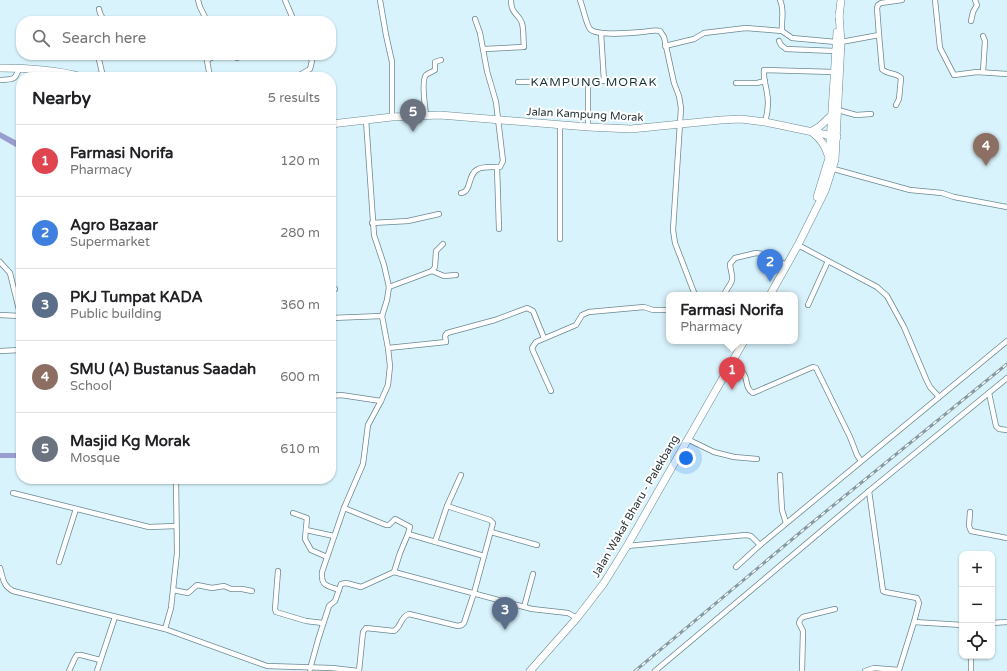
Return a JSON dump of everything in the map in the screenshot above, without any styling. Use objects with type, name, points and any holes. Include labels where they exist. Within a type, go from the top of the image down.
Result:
[{"type":"main road","points":[[772,292],[798,245],[811,217],[830,168],[835,160],[834,136],[839,14],[841,0]]},
{"type":"main road","points":[[830,168],[826,148],[820,138],[812,131],[826,122],[835,112],[834,72],[835,52],[838,42]]},
{"type":"main road","points":[[0,68],[20,68],[57,72]]},
{"type":"main road","name":"Jalan Kampung Morak","points":[[336,123],[426,115],[631,129],[732,119],[765,122],[834,136]]},
{"type":"main road","points":[[829,158],[834,136]]},
{"type":"main road","name":"Jalan Wakaf Bharu - Palekbang","points":[[530,671],[577,618],[604,583],[627,546],[742,344]]},
{"type":"street","points":[[198,0],[204,16]]},
{"type":"street","points":[[285,0],[292,16]]},
{"type":"street","points":[[380,0],[392,59],[392,117]]},
{"type":"street","points":[[484,49],[524,47],[522,25],[520,19],[512,10],[511,0]]},
{"type":"street","points":[[580,0],[590,30],[601,33],[658,30],[662,34],[674,83],[679,96],[680,108],[674,230],[675,243],[694,292]]},
{"type":"street","points":[[780,0],[783,10],[782,31]]},
{"type":"street","points":[[896,105],[899,99],[900,78],[884,72],[882,69],[877,8],[881,3],[902,0]]},
{"type":"street","points":[[935,0],[940,48],[954,75],[970,72],[1007,74]]},
{"type":"street","points":[[971,21],[973,12],[978,5],[975,0]]},
{"type":"street","points":[[99,9],[102,16]]},
{"type":"street","points":[[460,193],[467,190],[471,176],[478,168],[497,167],[502,165],[503,161],[496,102],[487,71],[480,33],[475,19]]},
{"type":"street","points":[[665,46],[695,38],[704,33],[746,28],[782,31],[792,38],[838,42],[879,35]]},
{"type":"street","points":[[518,82],[605,81],[601,33]]},
{"type":"street","points":[[983,36],[984,72]]},
{"type":"street","points":[[779,41],[786,49],[835,52]]},
{"type":"street","points":[[99,60],[102,72]]},
{"type":"street","points":[[206,60],[209,72]]},
{"type":"street","points":[[305,72],[310,69],[312,60]]},
{"type":"street","points":[[426,115],[424,90],[425,78],[426,75],[434,71],[435,62],[441,60]]},
{"type":"street","points":[[19,72],[20,68]]},
{"type":"street","points":[[765,122],[768,105],[764,70],[834,72]]},
{"type":"street","points":[[0,80],[16,77]]},
{"type":"street","points":[[736,83],[757,83],[765,81]]},
{"type":"street","points":[[588,82],[588,127]]},
{"type":"street","points":[[835,112],[855,115],[871,114]]},
{"type":"street","points":[[339,590],[325,584],[322,581],[322,572],[344,508],[363,464],[368,425],[388,385],[390,366],[382,316],[389,287],[384,265],[375,242],[372,223],[372,200],[366,120]]},
{"type":"street","points":[[560,125],[560,239]]},
{"type":"street","points":[[497,167],[499,229]]},
{"type":"street","points":[[830,168],[910,190],[942,193],[954,197],[1007,207]]},
{"type":"street","points":[[372,223],[408,221],[439,214]]},
{"type":"street","points":[[432,271],[436,251],[443,244]]},
{"type":"street","points":[[798,245],[877,287],[887,296],[904,327],[930,387],[939,397]]},
{"type":"street","points":[[725,292],[726,288],[732,282],[733,278],[730,264],[735,258],[753,253],[759,253],[787,265]]},
{"type":"street","points":[[808,305],[828,261]]},
{"type":"street","points":[[0,262],[10,273],[16,290]]},
{"type":"street","points":[[389,287],[432,271],[444,276],[456,275]]},
{"type":"street","points":[[551,390],[532,348],[536,342],[576,325],[582,314],[589,312],[644,307],[653,310],[666,310]]},
{"type":"street","points":[[388,348],[446,342],[447,333],[494,320],[527,308],[533,311],[544,338]]},
{"type":"street","points":[[0,315],[16,317]]},
{"type":"street","points":[[336,318],[382,316]]},
{"type":"street","points":[[736,567],[786,523],[1007,341]]},
{"type":"street","points":[[0,351],[16,351]]},
{"type":"street","points":[[731,363],[744,374],[747,387],[753,393],[813,367],[816,368],[861,461]]},
{"type":"street","points":[[655,671],[869,491],[1007,378]]},
{"type":"street","points":[[989,393],[996,426],[999,429],[1007,430]]},
{"type":"street","points":[[336,396],[381,401]]},
{"type":"street","points":[[687,439],[714,452],[734,457],[757,458]]},
{"type":"street","points":[[435,542],[447,506],[461,475]]},
{"type":"street","points":[[780,475],[782,510],[786,523]]},
{"type":"street","points":[[165,629],[173,590],[177,553],[176,484]]},
{"type":"street","points":[[865,671],[874,668],[900,671],[919,603],[917,598],[885,592],[882,590],[869,491]]},
{"type":"street","points":[[13,493],[149,527],[176,526]]},
{"type":"street","points":[[0,568],[4,583],[7,588],[13,592],[165,629],[266,666],[294,669],[332,668],[359,671],[364,629],[368,628],[394,631],[397,630],[402,618],[410,614],[458,626],[462,625],[466,620],[493,524],[492,521],[447,506]]},
{"type":"street","points":[[344,508],[388,525],[394,519],[397,519],[410,527],[394,572]]},
{"type":"street","points":[[59,562],[76,509]]},
{"type":"street","points":[[970,512],[969,526],[971,531],[1007,538]]},
{"type":"street","points":[[293,513],[307,518],[305,538],[311,550],[327,556]]},
{"type":"street","points":[[306,530],[334,536]]},
{"type":"street","points":[[491,532],[538,546]]},
{"type":"street","points":[[408,534],[484,556]]},
{"type":"street","points":[[627,546],[746,534],[751,536],[760,545]]},
{"type":"street","points":[[278,571],[276,612],[306,621],[323,623]]},
{"type":"street","points":[[310,669],[329,605],[335,601],[342,583],[361,587],[394,572],[532,609],[568,613],[577,618]]},
{"type":"street","points":[[524,607],[533,574]]},
{"type":"street","points":[[173,590],[188,593],[197,585],[212,588],[224,586],[231,589],[252,591]]},
{"type":"street","points":[[802,671],[803,631],[799,623],[800,620],[803,617],[835,609]]},
{"type":"street","points":[[97,671],[115,617]]},
{"type":"street","points":[[914,622],[959,625]]},
{"type":"street","points":[[995,623],[1007,622]]},
{"type":"street","points":[[69,671],[77,655],[100,660]]},
{"type":"street","points":[[971,659],[971,671]]},
{"type":"water","points":[[0,132],[16,140],[16,147],[0,138]]},
{"type":"water","points":[[0,453],[16,453],[16,458],[0,458]]},
{"type":"railway","points":[[635,671],[808,526],[1007,364]]},
{"type":"place","name":"Masjid Kg Morak","points":[[413,132]]},
{"type":"place","name":"SMU (A) Bustanus Saadah","points":[[986,166]]},
{"type":"place","name":"Agro Bazaar","points":[[770,282]]},
{"type":"place","name":"Farmasi Norifa","points":[[732,390]]},
{"type":"place","name":"PKJ Tumpat KADA","points":[[505,630]]},
{"type":"district","name":"KAMPUNG MORAK","points":[[594,82]]}]
